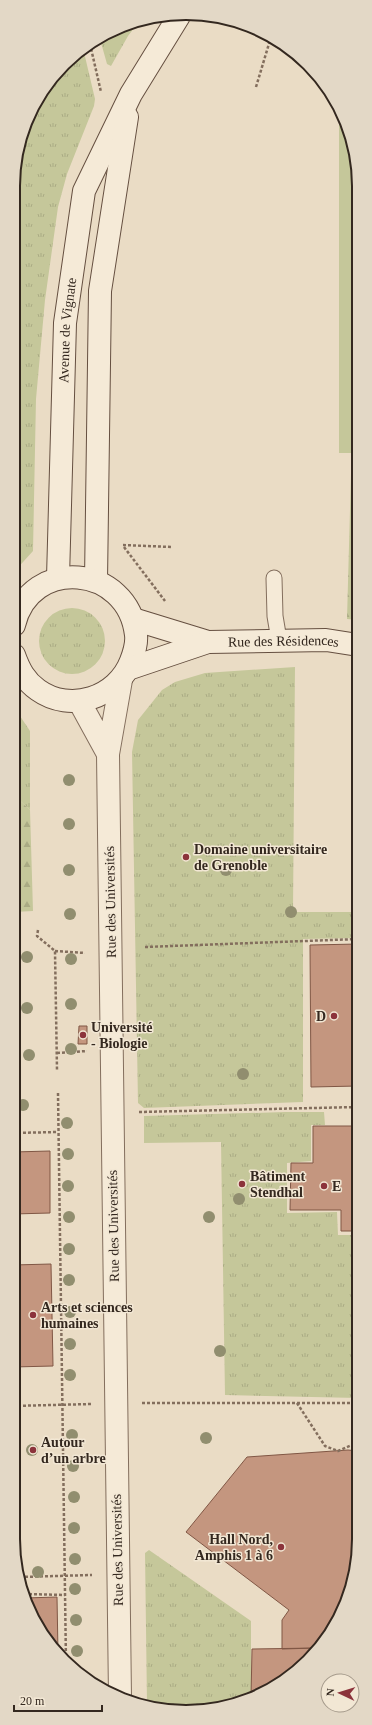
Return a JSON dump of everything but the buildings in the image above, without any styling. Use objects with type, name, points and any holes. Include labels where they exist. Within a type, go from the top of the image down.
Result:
[{"type":"street","name":"Avenue de Vignate","points":[[58,578],[65,323],[84,191],[131,94],[177,20]]},
{"type":"street","name":"Avenue de Vignate","points":[[103,584],[100,291],[131,94]]},
{"type":"street","points":[[20,610],[26,599],[40,586],[58,578],[77,576],[103,584],[124,602],[133,619]]},
{"type":"street","name":"Rue des Résidences","points":[[133,619],[208,642],[326,640],[352,644]]},
{"type":"street","name":"Rue des Universités","points":[[120,1691],[108,754],[124,675],[134,653],[136,636],[133,619]]},
{"type":"street","name":"Rue des Résidences","points":[[124,675],[208,642]]},
{"type":"street","points":[[20,670],[28,681],[49,696],[64,700],[79,701],[94,698],[108,690],[124,675]]},
{"type":"street","name":"Rue des Universités","points":[[79,701],[108,754]]},
{"type":"lane","points":[[274,578],[275,616],[279,640]]},
{"type":"path","points":[[256,87],[269,42]]},
{"type":"path","points":[[91,50],[103,99]]},
{"type":"path","points":[[122,537],[123,545],[168,606]]},
{"type":"path","points":[[103,584],[123,545]]},
{"type":"path","points":[[123,545],[171,547]]},
{"type":"path","points":[[38,930],[37,936],[56,950],[90,954]]},
{"type":"path","points":[[145,947],[352,939]]},
{"type":"path","points":[[56,950],[57,1070]]},
{"type":"path","points":[[57,1053],[89,1051]]},
{"type":"path","points":[[58,1093],[66,1653]]},
{"type":"path","points":[[132,1112],[352,1107]]},
{"type":"path","points":[[20,1133],[58,1132]]},
{"type":"path","points":[[296,1402],[325,1446],[338,1451],[352,1445]]},
{"type":"path","points":[[137,1403],[352,1403]]},
{"type":"path","points":[[20,1406],[92,1404]]},
{"type":"path","points":[[25,1577],[94,1575]]},
{"type":"path","points":[[30,1595],[65,1595]]},
{"type":"green space","points":[[133,29],[111,66],[107,64],[101,43]]},
{"type":"green space","points":[[85,54],[95,99],[94,106],[67,174],[58,207],[45,300],[36,399],[33,551],[20,565],[21,164],[29,133],[42,103],[61,77]]},
{"type":"green space","points":[[339,122],[349,154],[352,175],[352,453],[339,453]]},
{"type":"green space","points":[[351,473],[352,473],[352,619],[347,619]]},
{"type":"green space","points":[[72,608],[85,611],[95,618],[102,628],[105,641],[102,654],[95,664],[85,671],[72,674],[59,671],[49,664],[42,654],[39,641],[42,628],[49,618],[59,611]]},
{"type":"green space","points":[[295,667],[293,912],[352,912],[352,938],[303,939],[303,1102],[144,1108],[138,1103],[132,752],[138,720],[162,690],[175,682],[205,673]]},
{"type":"green space","points":[[20,716],[30,731],[30,810],[20,801]]},
{"type":"green space","points":[[20,801],[30,810],[33,911],[20,912]]},
{"type":"green space","points":[[324,1112],[325,1125],[311,1125],[311,1161],[287,1163],[287,1213],[337,1212],[338,1235],[352,1235],[352,1398],[225,1395],[221,1142],[144,1143],[144,1116]]},
{"type":"green space","points":[[149,1550],[251,1621],[251,1692],[218,1702],[197,1705],[164,1704],[147,1700],[145,1553]]},
{"type":"place","name":"Domaine universitaire de Grenoble","points":[[186,857]]},
{"type":"place","name":"D","points":[[334,1016]]},
{"type":"place","name":"Université - Biologie","points":[[83,1035]]},
{"type":"place","name":"Bâtiment Stendhal","points":[[242,1184]]},
{"type":"place","name":"E","points":[[324,1186]]},
{"type":"place","name":"Arts et sciences humaines","points":[[33,1315]]},
{"type":"place","name":"Autour d’un arbre","points":[[33,1450]]},
{"type":"place","name":"Hall Nord, Amphis 1 à 6","points":[[281,1547]]}]
